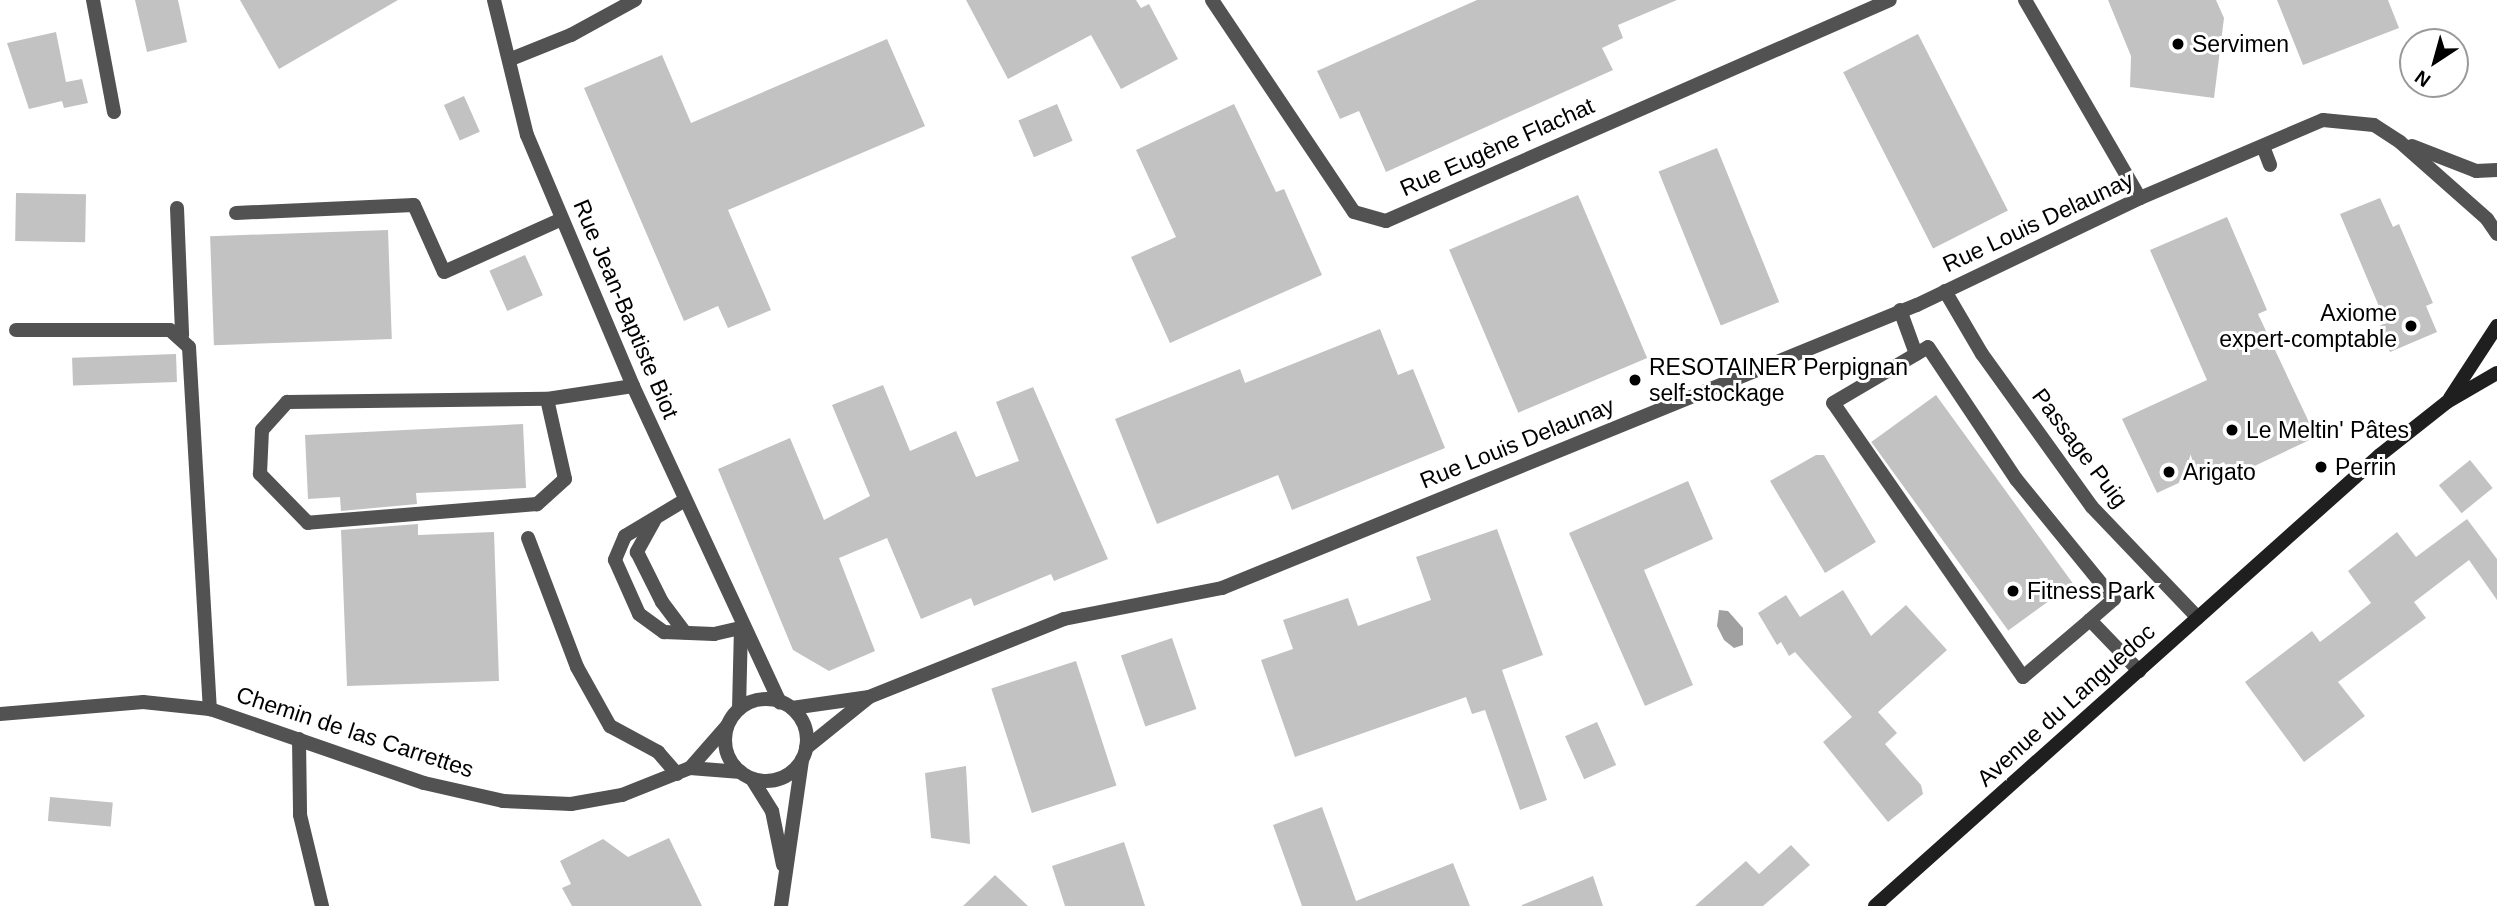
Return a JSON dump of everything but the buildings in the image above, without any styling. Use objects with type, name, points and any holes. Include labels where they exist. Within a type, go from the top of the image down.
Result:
[{"type":"main road","name":"Avenue du Languedoc","points":[[2447,402],[2497,326]]},
{"type":"main road","name":"Avenue du Languedoc","points":[[1875,906],[2198,618],[2447,402],[2497,373]]},
{"type":"street","points":[[93,0],[114,112]]},
{"type":"street","name":"Rue Jean-Baptiste Biot","points":[[494,0],[511,59],[527,135],[633,386],[741,628],[786,705]]},
{"type":"street","points":[[511,59],[571,35],[635,0]]},
{"type":"street","name":"Rue Eugène Flachat","points":[[1212,0],[1354,212],[1386,221],[1890,0]]},
{"type":"street","points":[[2025,0],[2140,198]]},
{"type":"street","name":"Rue Louis Delaunay","points":[[786,705],[869,697],[1064,619],[1223,588],[1945,291],[2140,198],[2264,149],[2323,120],[2374,125],[2400,142]]},
{"type":"street","points":[[2400,142],[2476,171],[2497,170]]},
{"type":"street","points":[[2400,142],[2487,219],[2497,234]]},
{"type":"street","points":[[2264,149],[2270,164]]},
{"type":"street","points":[[236,213],[414,205],[444,272],[562,219]]},
{"type":"street","points":[[177,208],[182,335],[189,347],[210,709]]},
{"type":"street","name":"Passage Puig","points":[[1945,291],[1982,354],[2092,507],[2198,618]]},
{"type":"street","points":[[1900,310],[1916,354]]},
{"type":"street","points":[[16,330],[170,330],[182,335]]},
{"type":"street","points":[[1928,347],[2016,479],[2114,599],[2090,620],[2023,677],[1865,453],[1833,403],[1928,347]]},
{"type":"street","points":[[547,399],[565,479],[537,504],[309,523],[260,474],[262,430],[287,402],[547,399],[633,386]]},
{"type":"street","points":[[685,500],[625,536],[615,559],[639,614],[664,632],[741,628]]},
{"type":"street","points":[[656,517],[637,552],[662,602],[685,632]]},
{"type":"street","points":[[528,537],[577,667],[610,726],[657,752],[684,771]]},
{"type":"street","points":[[2090,620],[2138,671]]},
{"type":"street","name":"Rue Jean-Baptiste Biot","points":[[739,709],[741,628]]},
{"type":"street","name":"Rue Louis Delaunay","points":[[804,753],[869,697]]},
{"type":"street","points":[[781,906],[784,870],[800,804],[804,753],[803,723],[786,705],[760,700],[739,709],[728,725],[726,751],[772,811],[784,870]]},
{"type":"street","name":"Chemin de las Carrettes","points":[[0,714],[143,702],[210,709],[424,783],[503,801],[571,804],[622,795],[684,771],[728,725]]},
{"type":"street","points":[[299,739],[300,815],[322,906]]},
{"type":"street","points":[[746,776],[787,776],[804,753]]},
{"type":"street","name":"Chemin de las Carrettes","points":[[684,771],[746,776]]},
{"type":"shaded area","points":[[1719,610],[1728,611],[1743,628],[1743,645],[1734,648],[1724,640],[1717,626]]},
{"type":"place","name":"Servimen","points":[[2178,44]]},
{"type":"place","name":"Axiome expert-comptable","points":[[2411,326]]},
{"type":"place","name":"RESOTAINER Perpignan self-stockage","points":[[1635,380]]},
{"type":"place","name":"Le Meltin' Pâtes","points":[[2232,430]]},
{"type":"place","name":"Perrin","points":[[2321,467]]},
{"type":"place","name":"Arigato","points":[[2169,472]]},
{"type":"place","name":"Fitness Park","points":[[2013,591]]}]
